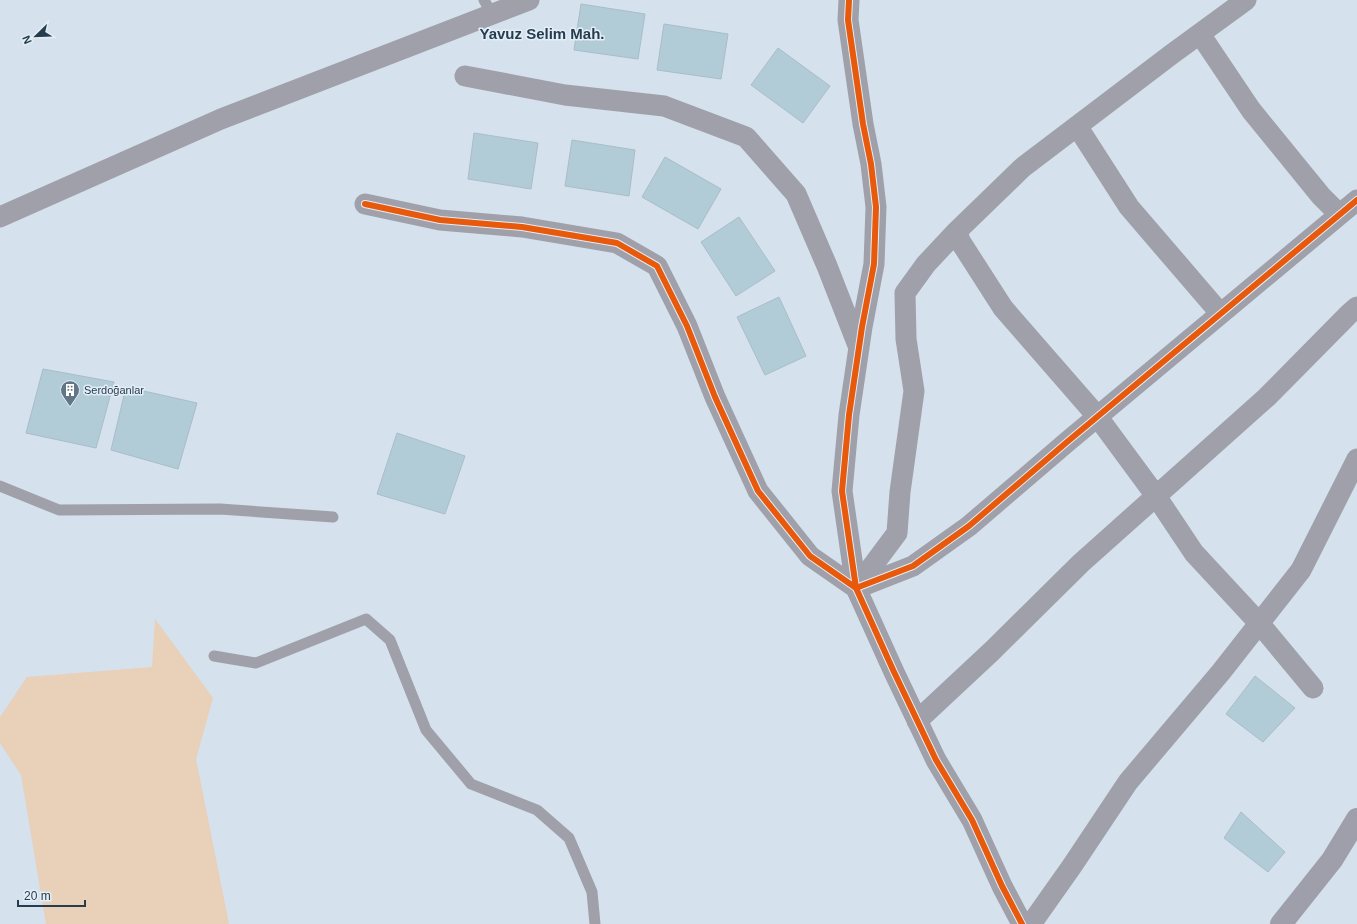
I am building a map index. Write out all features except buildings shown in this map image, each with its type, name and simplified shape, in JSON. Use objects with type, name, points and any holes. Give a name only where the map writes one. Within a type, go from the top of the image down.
[{"type":"street","points":[[0,217],[221,119],[488,7],[529,0]]},
{"type":"street","points":[[849,0],[848,20],[863,124],[871,164],[876,207],[874,264],[849,414],[842,491],[856,588],[936,760],[972,820],[1002,886],[1022,924]]},
{"type":"street","points":[[856,588],[897,533],[900,492],[914,391],[906,339],[905,293],[926,264],[957,231],[1022,168],[1246,0]]},
{"type":"street","points":[[1200,34],[1250,110],[1321,196],[1340,214]]},
{"type":"street","points":[[465,76],[565,95],[664,106],[746,137],[796,194],[827,266],[859,349]]},
{"type":"street","points":[[1077,126],[1130,207],[1220,313]]},
{"type":"street","points":[[856,588],[913,566],[969,526],[1097,416],[1357,200]]},
{"type":"street","points":[[365,204],[440,220],[522,227],[617,243],[657,266],[687,326],[715,398],[758,491],[810,556],[856,588]]},
{"type":"street","points":[[957,231],[960,241],[1003,308],[1097,416],[1156,496],[1194,553],[1259,623],[1313,688]]},
{"type":"street","points":[[917,721],[992,651],[1081,563],[1268,397],[1357,307]]},
{"type":"street","points":[[1031,924],[1128,782],[1221,672],[1301,570],[1357,458]]},
{"type":"street","points":[[1281,924],[1332,860],[1357,819]]},
{"type":"lane","points":[[0,486],[59,510],[220,509],[333,517]]},
{"type":"lane","points":[[214,656],[256,663],[366,619],[390,640],[426,730],[471,784],[537,810],[569,838],[592,892],[595,924]]},
{"type":"shaded area","points":[[155,619],[213,698],[196,759],[229,924],[46,924],[21,775],[0,743],[0,717],[27,677],[152,667]]},
{"type":"cycle path","points":[[849,0],[848,20],[863,124],[871,164],[876,207],[874,264],[862,327],[849,415],[842,491],[856,588],[936,760],[972,820],[1002,886],[1022,924]]},
{"type":"cycle path","points":[[365,204],[440,220],[522,227],[617,243],[657,266],[687,326],[715,397],[758,491],[810,556],[856,588],[913,566],[969,526],[1067,442],[1357,200]]},
{"type":"place","name":"Serdoğanlar","points":[[70,407]]},
{"type":"district","name":"Yavuz Selim Mah.","points":[[542,34]]}]
